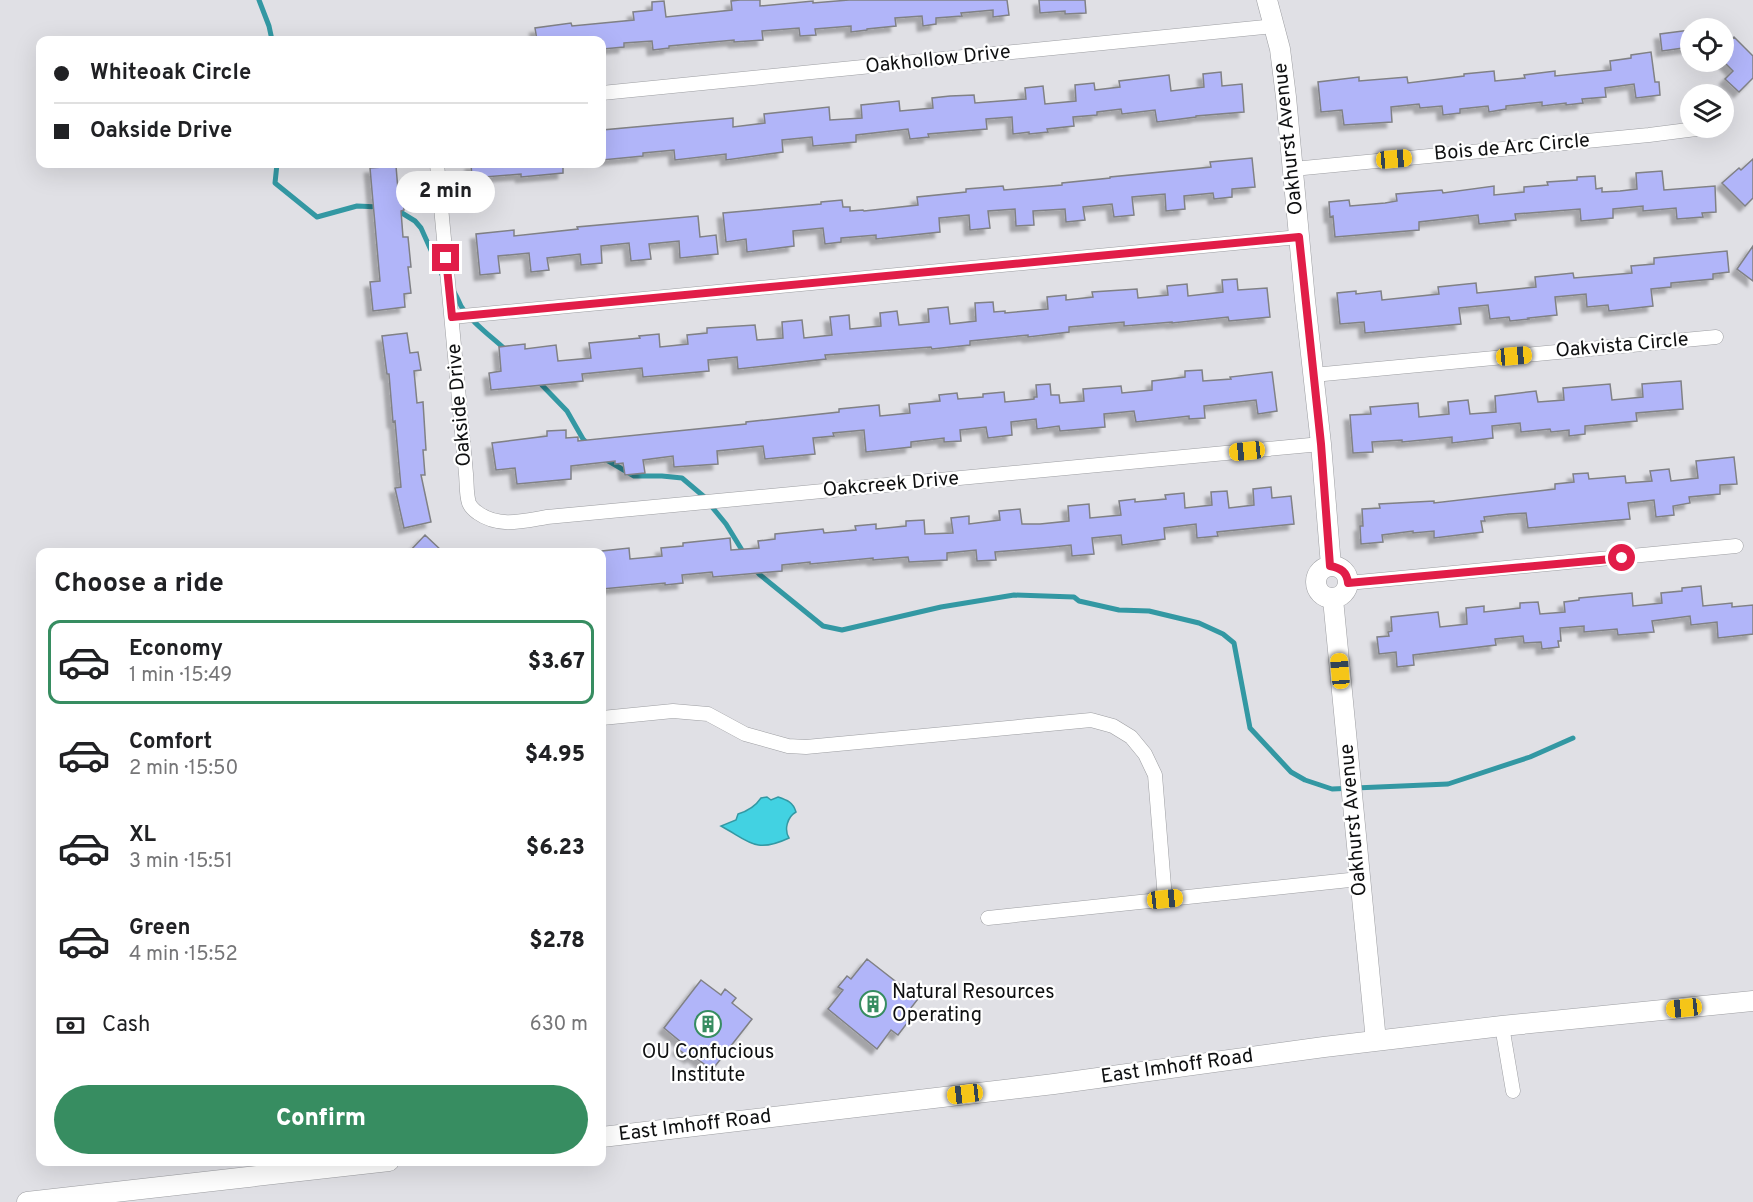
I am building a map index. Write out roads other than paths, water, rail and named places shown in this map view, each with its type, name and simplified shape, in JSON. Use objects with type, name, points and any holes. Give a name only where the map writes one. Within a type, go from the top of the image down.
[{"type":"main road","name":"Oakhurst Avenue","points":[[1267,0],[1280,49],[1286,97],[1321,444],[1330,566]]},
{"type":"main road","points":[[1330,566],[1343,570],[1348,583],[1344,593],[1333,598],[1326,598],[1321,594],[1316,583],[1320,572],[1330,566]]},
{"type":"main road","name":"Oakhurst Avenue","points":[[1333,598],[1376,1041]]},
{"type":"main road","name":"East Imhoff Road","points":[[606,1137],[1042,1085],[1502,1026],[1753,1001]]},
{"type":"main road","points":[[27,1202],[345,1166]]},
{"type":"street","name":"Oakhollow Drive","points":[[606,93],[1275,26]]},
{"type":"street","name":"Bois de Arc Circle","points":[[1293,169],[1680,131]]},
{"type":"street","name":"Oakside Drive","points":[[437,168],[454,315],[469,503]]},
{"type":"street","points":[[454,315],[1299,237]]},
{"type":"street","name":"Oakvista Circle","points":[[1313,375],[1716,337]]},
{"type":"street","name":"Oakcreek Drive","points":[[469,503],[483,517],[510,523],[717,501],[1321,444]]},
{"type":"street","points":[[1348,583],[1736,546]]},
{"type":"street","points":[[606,718],[673,711],[708,714],[745,734],[788,746],[806,747],[1091,720],[1113,726],[1131,737],[1145,754],[1155,775],[1165,899]]},
{"type":"street","points":[[988,918],[1359,879]]},
{"type":"street","points":[[1502,1026],[1513,1090]]},
{"type":"water","points":[[767,797],[771,800],[778,797],[784,799],[795,809],[796,812],[787,824],[789,838],[768,845],[753,844],[721,826],[736,820],[738,814],[751,808],[761,798]]},
{"type":"waterway","points":[[259,0],[271,36]]},
{"type":"waterway","points":[[277,168],[275,183],[317,217],[357,206],[379,207]]},
{"type":"waterway","points":[[397,210],[415,221],[421,228],[443,277]]},
{"type":"waterway","points":[[452,289],[471,318],[507,351]]},
{"type":"waterway","points":[[537,380],[567,411],[589,445]]},
{"type":"waterway","points":[[605,459],[634,476],[682,478],[708,500],[745,555]]},
{"type":"waterway","points":[[754,568],[823,626],[842,630],[941,607],[1014,595],[1074,597],[1079,601],[1119,610],[1149,611],[1199,623],[1223,634],[1234,643],[1250,728],[1291,772],[1305,780],[1332,789],[1448,784],[1530,757],[1573,738]]},
{"type":"place","name":"Natural Resources Operating","points":[[873,1004]]},
{"type":"place","name":"OU Confucious Institute","points":[[708,1024]]}]
